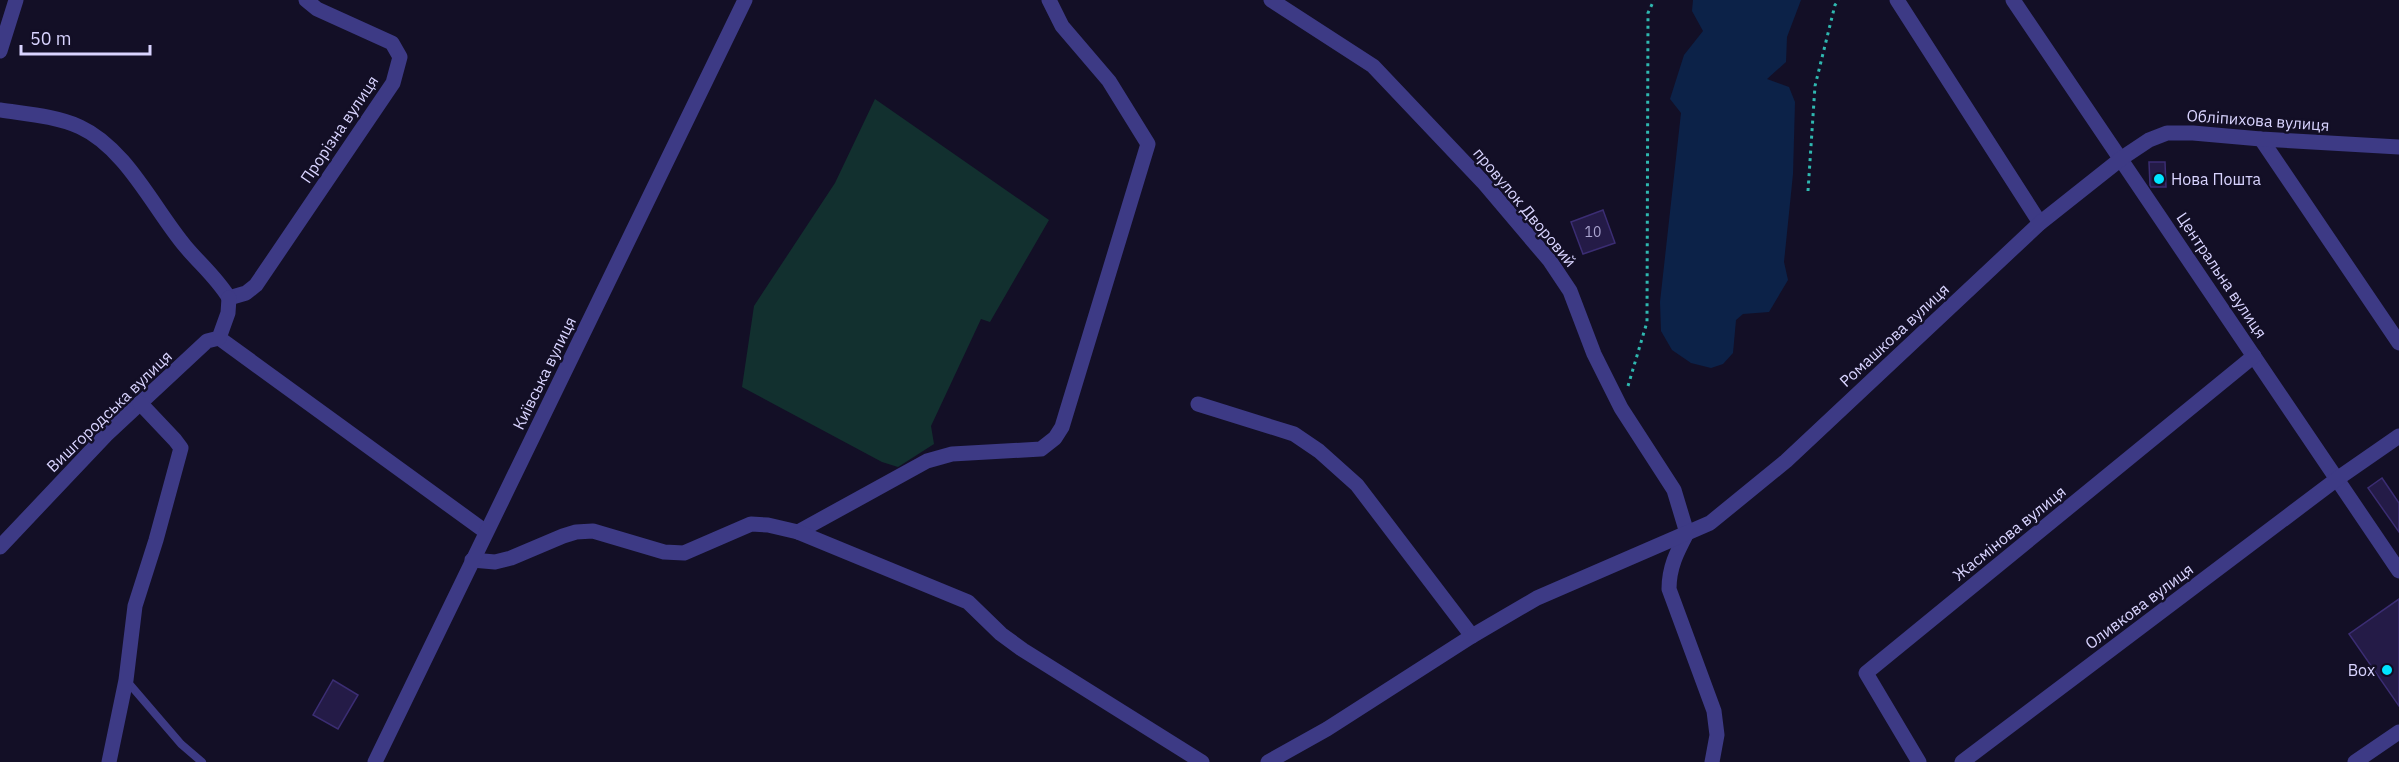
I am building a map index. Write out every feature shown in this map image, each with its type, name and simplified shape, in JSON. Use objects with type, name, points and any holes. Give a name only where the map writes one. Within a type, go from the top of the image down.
[{"type":"street","points":[[0,51],[16,0]]},
{"type":"street","name":"Прорізна вулиця","points":[[229,298],[246,293],[255,285],[393,83],[400,57],[392,43],[317,9],[306,0]]},
{"type":"street","name":"Київська вулиця","points":[[375,762],[745,0]]},
{"type":"street","points":[[798,532],[927,461],[952,454],[1041,449],[1055,438],[1062,427],[1148,144],[1109,81],[1062,26],[1048,0]]},
{"type":"street","name":"провулок Дворовий","points":[[1271,0],[1373,66],[1483,183],[1550,261],[1570,291],[1594,354],[1621,408],[1674,490],[1688,533]]},
{"type":"street","points":[[1897,0],[2040,223]]},
{"type":"street","name":"Центральна вулиця","points":[[2013,0],[2122,158],[2399,572]]},
{"type":"street","points":[[0,110],[55,119],[80,127],[102,141],[120,159],[184,246],[222,285],[229,298],[228,313],[219,338],[486,532]]},
{"type":"street","name":"Обліпихова вулиця","points":[[2122,158],[2149,140],[2167,133],[2399,147]]},
{"type":"street","points":[[2261,139],[2399,343]]},
{"type":"street","name":"Ромашкова вулиця","points":[[1269,762],[1327,729],[1472,636],[1537,598],[1710,524],[1786,461],[2040,223],[2122,158]]},
{"type":"street","name":"Вишгородська вулиця","points":[[0,547],[106,435],[207,342],[219,338]]},
{"type":"street","name":"Жасмінова вулиця","points":[[1919,762],[1866,673],[2254,356]]},
{"type":"street","points":[[109,762],[126,680],[135,606],[181,448],[140,403]]},
{"type":"street","points":[[1198,404],[1294,434],[1319,451],[1357,486],[1472,636]]},
{"type":"street","name":"Оливкова вулиця","points":[[1962,762],[2337,479],[2399,436]]},
{"type":"street","points":[[472,560],[495,562],[511,558],[576,532],[593,531],[664,552],[684,553],[751,524],[768,525],[798,532],[968,602],[1001,634],[1023,650],[1202,762]]},
{"type":"street","points":[[1688,533],[1676,553],[1669,574],[1669,589],[1714,711],[1717,735],[1712,762]]},
{"type":"street","points":[[2355,762],[2399,732]]},
{"type":"lane","points":[[126,680],[181,744],[202,762]]},
{"type":"path","points":[[1621,408],[1647,322],[1648,13],[1654,0]]},
{"type":"path","points":[[1808,191],[1815,86],[1835,5],[1839,0]]},
{"type":"green space","points":[[875,99],[1049,220],[990,322],[981,319],[931,426],[934,444],[898,467],[882,462],[742,387],[754,306],[835,183]]},
{"type":"water","points":[[1693,0],[1801,0],[1787,37],[1786,62],[1767,79],[1789,87],[1795,102],[1793,174],[1784,262],[1788,280],[1769,312],[1743,314],[1736,320],[1733,353],[1723,364],[1711,368],[1691,363],[1672,350],[1661,331],[1660,302],[1681,113],[1670,99],[1684,55],[1703,31],[1692,11]]},
{"type":"building","points":[[2149,162],[2165,162],[2166,187],[2151,187]]},
{"type":"building","points":[[1603,210],[1615,243],[1583,254],[1571,222]]},
{"type":"building","points":[[2382,478],[2399,503],[2399,532],[2368,488]]},
{"type":"building","name":"Box","points":[[2399,599],[2399,706],[2349,634]]},
{"type":"building","points":[[333,680],[358,695],[338,729],[313,715]]},
{"type":"place","name":"Нова Пошта","points":[[2159,179]]},
{"type":"place","name":"Box","points":[[2387,670]]}]
